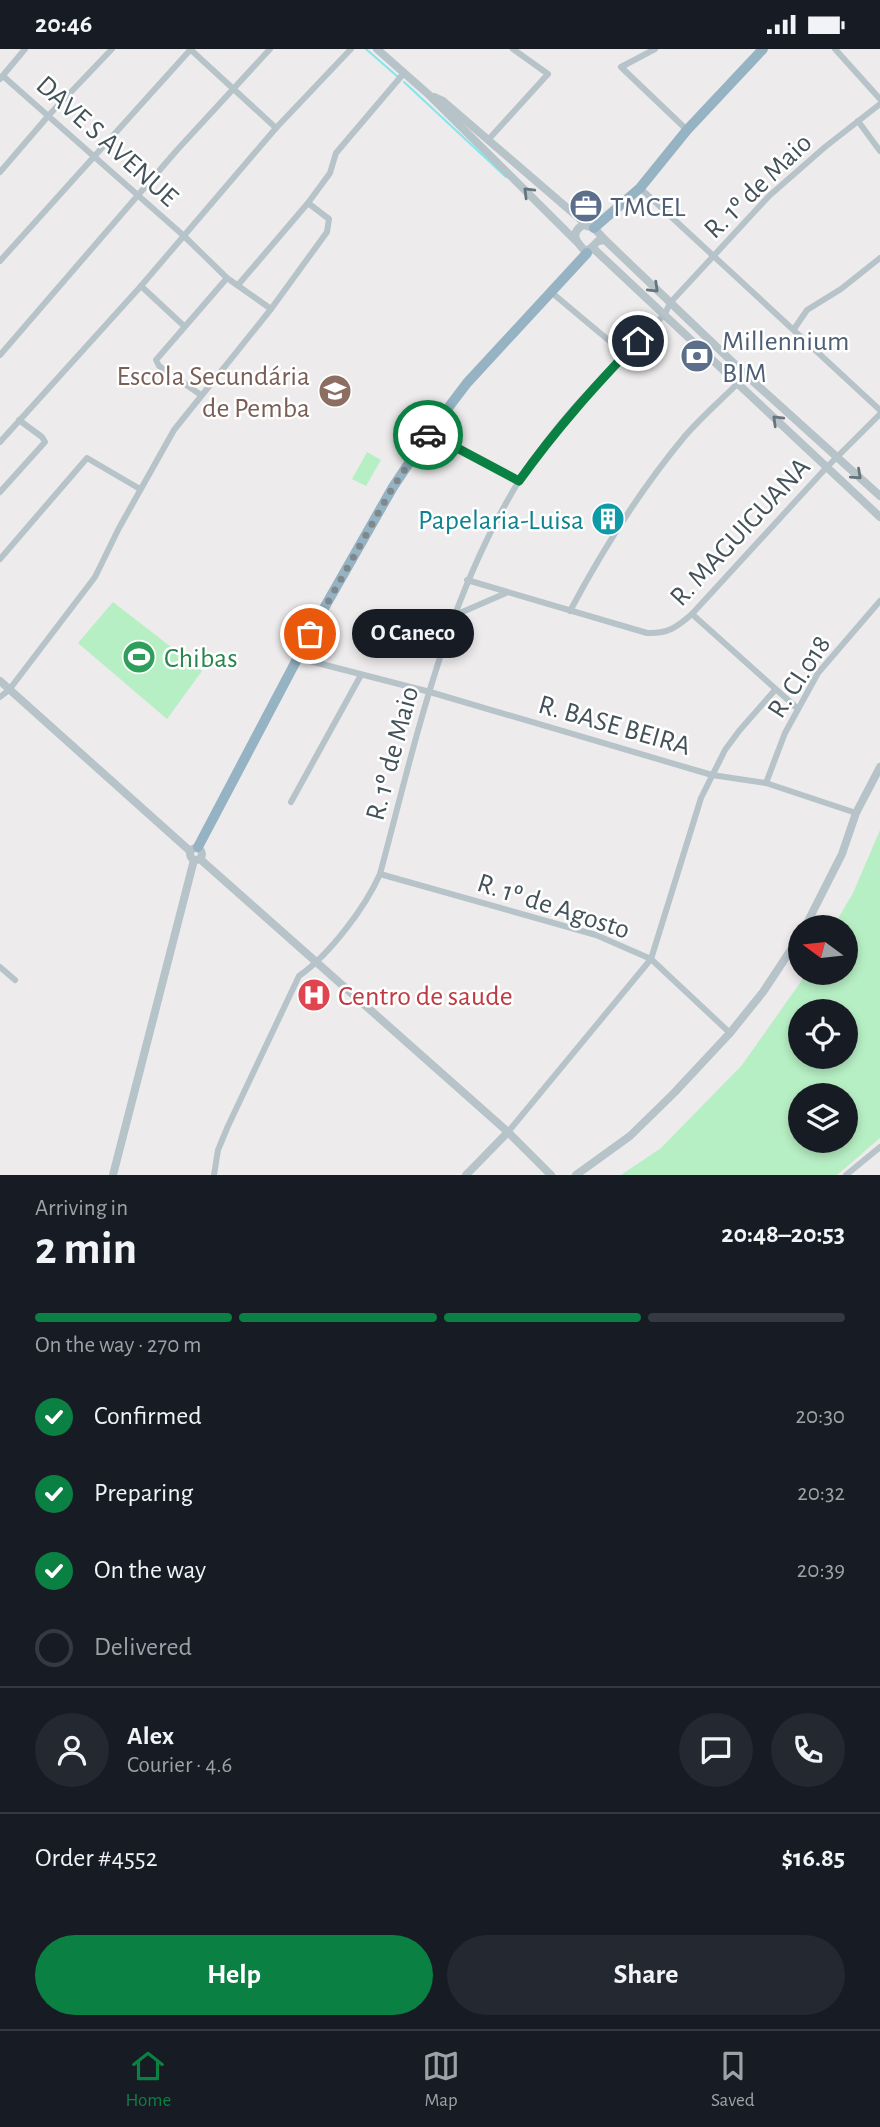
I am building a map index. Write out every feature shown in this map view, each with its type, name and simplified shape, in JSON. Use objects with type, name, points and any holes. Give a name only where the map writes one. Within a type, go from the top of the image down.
[{"type":"highway","points":[[590,226],[640,188],[687,130],[763,49]]},
{"type":"highway","points":[[194,849],[393,487],[467,383],[591,251]]},
{"type":"street","points":[[0,172],[49,115],[113,49]]},
{"type":"street","points":[[0,261],[191,49],[276,128]]},
{"type":"street","points":[[1,351],[137,195],[270,49]]},
{"type":"street","points":[[0,442],[141,286],[276,128],[351,49]]},
{"type":"street","points":[[377,49],[428,94],[576,241],[665,314],[880,517]]},
{"type":"street","points":[[488,140],[548,74],[513,49]]},
{"type":"street","points":[[654,49],[621,67],[687,130]]},
{"type":"street","points":[[835,49],[880,101]]},
{"type":"street","points":[[1,77],[22,50]]},
{"type":"street","points":[[237,285],[308,203],[330,173],[336,153],[404,73]]},
{"type":"street","name":"DAVE S AVENUE","points":[[1,77],[49,115],[228,278],[271,309]]},
{"type":"street","points":[[428,94],[443,101],[590,226],[746,375],[880,496]]},
{"type":"street","name":"R. 1º de Maio","points":[[214,1175],[218,1150],[228,1126],[299,977],[319,962],[372,892],[380,874],[453,616],[467,580],[519,481],[544,445],[582,399],[665,314],[670,303],[769,196],[880,101]]},
{"type":"street","points":[[858,121],[880,151]]},
{"type":"street","points":[[503,168],[511,161]]},
{"type":"street","points":[[640,188],[880,412]]},
{"type":"street","points":[[0,697],[9,690],[95,577],[174,430],[271,309],[327,232],[329,219],[308,203]]},
{"type":"street","points":[[576,241],[577,230],[590,226]]},
{"type":"street","points":[[591,251],[594,244],[605,240]]},
{"type":"street","points":[[794,329],[807,310],[841,289],[880,258]]},
{"type":"street","points":[[201,395],[156,363],[165,348],[228,278]]},
{"type":"street","points":[[141,286],[184,326]]},
{"type":"street","points":[[551,292],[625,355]]},
{"type":"street","points":[[569,611],[604,548],[643,489],[687,434],[746,375]]},
{"type":"street","name":"R. MAGUIGUANA","points":[[467,580],[647,633],[664,634],[677,628],[692,614],[880,412]]},
{"type":"street","points":[[0,492],[45,442],[19,420]]},
{"type":"street","points":[[429,433],[519,481]]},
{"type":"street","points":[[0,559],[87,458],[140,489]]},
{"type":"street","points":[[453,616],[507,593]]},
{"type":"street","name":"R. CI.018","points":[[766,783],[785,733],[818,673],[880,601]]},
{"type":"street","points":[[692,614],[797,708]]},
{"type":"street","name":"R. BASE BEIRA","points":[[298,658],[430,692],[712,775],[766,783],[856,813]]},
{"type":"street","points":[[291,802],[361,675]]},
{"type":"street","points":[[0,681],[194,849],[202,853],[197,860],[113,1175]]},
{"type":"street","points":[[466,1175],[508,1132],[651,960],[701,798],[739,731],[775,690]]},
{"type":"street","points":[[811,915],[842,854],[856,813],[880,767]]},
{"type":"street","points":[[197,860],[319,962],[508,1132],[551,1175]]},
{"type":"street","name":"R. 1º de Agosto","points":[[380,874],[596,935],[651,960],[730,1033]]},
{"type":"street","points":[[576,1175],[630,1136],[730,1033],[763,992],[788,954]]},
{"type":"street","points":[[0,967],[15,980]]},
{"type":"street","points":[[846,1175],[880,1147]]},
{"type":"green space","points":[[367,452],[381,460],[366,486],[352,479]]},
{"type":"green space","name":"Chibas","points":[[113,602],[202,671],[167,719],[78,643]]},
{"type":"green space","points":[[880,830],[880,1138],[837,1175],[621,1175],[661,1148],[742,1065],[788,1000],[788,1069],[858,1069],[858,999],[789,999],[799,985],[858,985],[858,915],[840,915],[853,893]]},
{"type":"waterway","points":[[366,49],[398,77]]},
{"type":"waterway","points":[[404,82],[506,177]]},
{"type":"way so far","points":[[310,634],[393,487],[428,435]]},
{"type":"place","name":"TMCEL","points":[[586,206]]},
{"type":"place","name":"Millennium BIM","points":[[697,356]]},
{"type":"place","name":"Escola Secundária de Pemba","points":[[335,391]]},
{"type":"place","name":"Papelaria-Luisa","points":[[608,519]]},
{"type":"place","name":"O Caneco","points":[[310,634]]},
{"type":"place","name":"Chibas","points":[[139,657]]},
{"type":"place","name":"Centro de saude","points":[[314,995]]},
{"type":"route","points":[[428,435],[429,433],[519,481],[544,445],[582,399],[638,341]]}]
